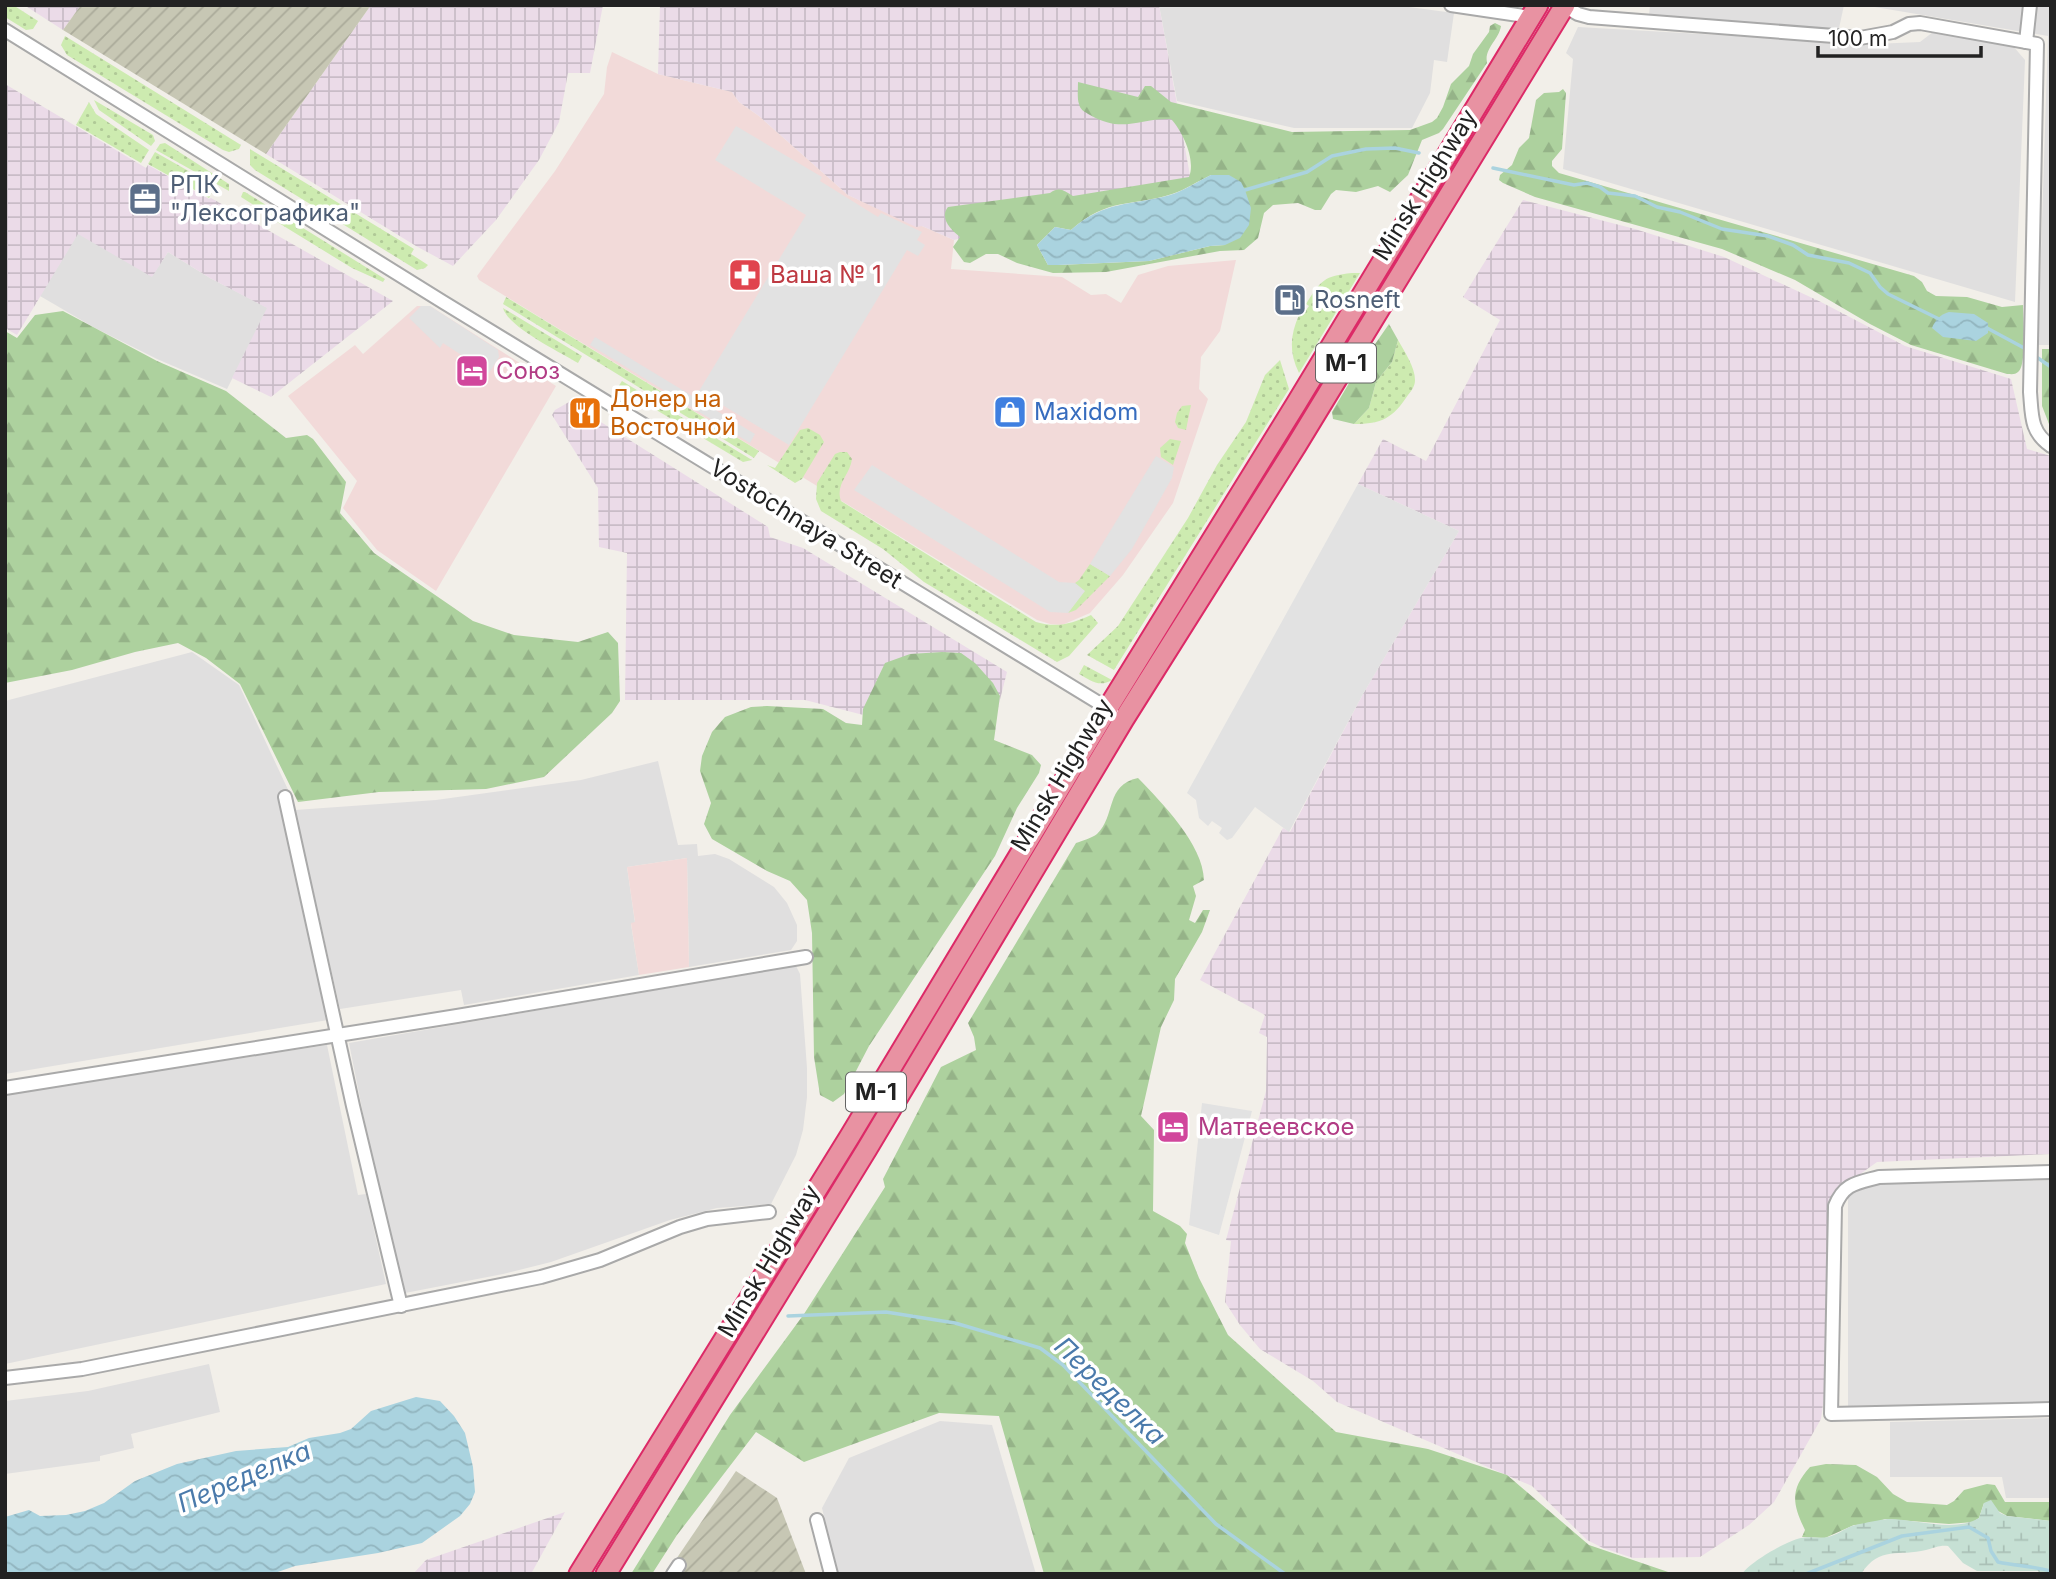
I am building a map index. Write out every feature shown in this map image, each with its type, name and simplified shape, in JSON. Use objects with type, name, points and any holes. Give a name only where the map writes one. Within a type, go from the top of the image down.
[{"type":"highway","name":"Minsk Highway","points":[[579,1574],[1116,713],[1296,446],[1564,5]]},
{"type":"highway","name":"Minsk Highway","points":[[606,1574],[874,1137],[1116,713],[1303,393],[1534,11]]},
{"type":"street","points":[[1451,5],[1534,11]]},
{"type":"street","points":[[1564,5],[1590,17],[1765,33],[1860,38],[1893,33],[1909,24],[1920,23],[2032,43]]},
{"type":"street","points":[[2030,5],[2030,392],[2032,421],[2039,439],[2051,446]]},
{"type":"street","name":"Vostochnaya Street","points":[[5,30],[443,302],[1116,713]]},
{"type":"street","points":[[285,797],[353,1106],[401,1306]]},
{"type":"street","points":[[5,1088],[338,1036],[806,957]]},
{"type":"street","points":[[2051,1171],[1879,1177],[1852,1184],[1840,1192],[1835,1206],[1831,1414],[2051,1409]]},
{"type":"street","points":[[5,1378],[82,1369],[401,1306],[569,1269],[707,1219],[769,1212]]},
{"type":"street","points":[[817,1520],[831,1574]]},
{"type":"shaded area","points":[[24,5],[81,5],[63,30]]},
{"type":"shaded area","points":[[81,5],[371,5],[266,154],[63,30]]},
{"type":"shaded area","points":[[371,5],[603,5],[590,73],[568,73],[559,122],[539,160],[496,220],[453,266],[266,154]]},
{"type":"shaded area","points":[[660,5],[1159,5],[1191,181],[954,240],[922,226],[916,227],[848,195],[759,116],[739,102],[732,92],[658,74]]},
{"type":"shaded area","points":[[1159,5],[1394,5],[1454,13],[1447,62],[1434,60],[1430,93],[1412,128],[1294,128],[1177,101]]},
{"type":"shaded area","points":[[1650,5],[1844,5],[1838,33],[1649,16]]},
{"type":"shaded area","points":[[1863,5],[2051,5],[2051,345],[2038,345],[2048,36]]},
{"type":"shaded area","points":[[1578,27],[1874,44],[1920,42],[1933,32],[2013,46],[2025,60],[2015,302],[1563,169],[1573,59],[1566,53]]},
{"type":"shaded area","points":[[612,52],[658,74],[732,92],[739,102],[759,116],[848,195],[954,240],[951,269],[1062,277],[1091,295],[1106,294],[1121,303],[1138,275],[1168,266],[1236,260],[1220,331],[1201,357],[1199,389],[1208,399],[1173,503],[1123,575],[1090,613],[1062,625],[1037,620],[479,280],[477,276],[555,171],[604,94],[607,67]]},
{"type":"shaded area","points":[[5,84],[146,168],[148,165],[211,198],[393,301],[271,397],[232,378],[267,308],[168,252],[152,277],[78,234],[17,335],[5,328]]},
{"type":"shaded area","points":[[736,126],[822,177],[820,181],[878,217],[881,213],[922,232],[917,240],[925,245],[918,256],[907,250],[789,445],[699,391],[806,215],[715,160]]},
{"type":"shaded area","name":"Матвеевское","points":[[1523,200],[1635,229],[1724,257],[1821,302],[1905,346],[2011,379],[2027,449],[2051,456],[2051,1154],[1877,1162],[1837,1189],[1833,1200],[1826,1382],[1821,1419],[1774,1502],[1749,1525],[1700,1557],[1633,1558],[1587,1540],[1532,1486],[1337,1402],[1313,1381],[1260,1349],[1225,1302],[1231,1241],[1226,1240],[1266,1091],[1267,1037],[1259,1033],[1265,1015],[1200,980],[1283,828],[1290,832],[1363,694],[1459,531],[1358,484],[1383,439],[1426,461],[1500,320],[1463,297]]},
{"type":"shaded area","points":[[78,233],[152,276],[168,252],[210,278],[268,308],[227,389],[157,359],[40,296]]},
{"type":"shaded area","points":[[417,306],[430,306],[556,386],[436,591],[377,550],[343,508],[357,481],[288,396],[355,345],[363,354]]},
{"type":"shaded area","points":[[421,306],[430,306],[498,350],[499,357],[489,373],[443,343],[440,348],[409,318]]},
{"type":"shaded area","points":[[595,337],[755,434],[750,443],[590,345]]},
{"type":"shaded area","points":[[569,402],[768,527],[770,537],[803,548],[1007,672],[988,747],[805,700],[625,700],[627,553],[599,547],[598,488],[552,415],[555,410]]},
{"type":"shaded area","points":[[1156,456],[1174,467],[1172,478],[1132,549],[1110,576],[1090,564]]},
{"type":"shaded area","points":[[872,465],[1059,582],[1075,583],[1085,591],[1068,613],[1050,612],[854,490]]},
{"type":"shaded area","points":[[1358,484],[1459,531],[1363,694],[1289,832],[1255,807],[1232,838],[1227,840],[1219,833],[1222,828],[1212,821],[1208,826],[1199,818],[1196,800],[1187,793]]},
{"type":"shaded area","points":[[192,652],[239,685],[291,796],[278,800],[290,843],[328,1020],[5,1074],[5,701]]},
{"type":"shaded area","points":[[658,761],[678,845],[697,844],[698,856],[715,854],[729,859],[774,887],[787,903],[797,925],[797,941],[791,950],[689,967],[687,858],[627,867],[635,923],[631,924],[639,975],[464,1005],[461,990],[340,1009],[295,810],[436,800],[581,780]]},
{"type":"shaded area","points":[[687,858],[689,967],[639,975],[631,923],[635,922],[627,867]]},
{"type":"shaded area","points":[[796,966],[800,974],[807,1097],[803,1130],[796,1155],[771,1204],[717,1208],[670,1220],[551,1262],[405,1293],[377,1184],[349,1043]]},
{"type":"shaded area","points":[[327,1045],[358,1195],[366,1194],[386,1284],[5,1364],[5,1094]]},
{"type":"shaded area","points":[[1202,1103],[1252,1111],[1219,1235],[1189,1225]]},
{"type":"shaded area","points":[[2051,1180],[2051,1402],[1848,1406],[1848,1196],[1854,1189],[1878,1184]]},
{"type":"shaded area","points":[[209,1364],[220,1412],[131,1434],[134,1448],[100,1456],[100,1461],[5,1474],[5,1401],[88,1391]]},
{"type":"shaded area","points":[[2051,1418],[2051,1498],[2006,1498],[2002,1477],[1890,1477],[1890,1422]]},
{"type":"shaded area","points":[[940,1421],[992,1425],[1036,1574],[838,1574],[822,1508],[849,1458]]},
{"type":"shaded area","points":[[736,1471],[777,1498],[806,1574],[666,1574]]},
{"type":"shaded area","points":[[565,1512],[531,1574],[413,1574],[426,1560]]},
{"type":"green space","points":[[5,5],[13,5],[38,21],[33,29],[26,30],[5,17]]},
{"type":"green space","points":[[1495,23],[1501,26],[1488,53],[1487,63],[1443,129],[1422,140],[1408,175],[1390,192],[1378,186],[1356,192],[1336,190],[1321,210],[1298,203],[1273,205],[1264,213],[1258,238],[1244,250],[1220,251],[1106,272],[1053,273],[1017,263],[998,254],[986,254],[970,263],[964,262],[953,247],[960,237],[945,219],[948,207],[1059,190],[1073,196],[1189,177],[1190,155],[1180,131],[1171,119],[1130,124],[1102,121],[1080,108],[1078,82],[1138,97],[1145,86],[1151,86],[1171,102],[1292,132],[1410,130],[1437,118],[1451,84],[1469,66],[1490,26]],"holes":[[[1211,175],[1225,245],[1210,246],[1149,261],[1058,265],[1048,265],[1037,245],[1055,227],[1071,230],[1097,212],[1120,204],[1172,194]]]},
{"type":"green space","points":[[65,36],[241,145],[239,149],[229,152],[223,150],[67,55],[61,45]]},
{"type":"green space","points":[[1563,89],[1566,93],[1562,149],[1552,161],[1552,166],[1559,173],[1914,276],[1922,282],[1927,291],[1936,296],[1967,297],[2002,307],[2023,305],[2024,351],[2021,368],[2016,374],[2007,374],[1911,345],[1795,280],[1722,249],[1535,197],[1503,183],[1499,180],[1500,175],[1512,165],[1519,148],[1529,138],[1536,100],[1544,93],[1559,92]]},
{"type":"green space","points":[[94,100],[153,135],[155,141],[151,146],[99,110]]},
{"type":"green space","points":[[89,102],[96,114],[149,150],[141,163],[76,125]]},
{"type":"green space","points":[[165,143],[229,184],[229,191],[156,150],[160,144]]},
{"type":"green space","points":[[250,149],[414,249],[411,254],[428,265],[417,270],[255,170],[250,165]]},
{"type":"green space","points":[[155,152],[215,186],[209,198],[148,164]]},
{"type":"green space","points":[[243,192],[385,279],[383,282],[352,268],[256,209],[257,207],[241,197]]},
{"type":"green space","points":[[1360,273],[1299,373],[1292,344],[1299,315],[1302,316],[1309,306],[1306,304],[1324,281]]},
{"type":"green space","points":[[506,297],[759,451],[754,458],[503,304]]},
{"type":"green space","points":[[503,308],[582,356],[578,363],[524,331]]},
{"type":"green space","points":[[63,311],[157,361],[226,391],[286,438],[307,435],[313,439],[346,482],[340,513],[374,553],[473,621],[514,635],[578,642],[608,632],[618,643],[620,701],[612,713],[544,777],[486,789],[379,792],[298,802],[240,684],[206,658],[178,643],[72,670],[5,683],[5,331],[17,338],[35,315]]},
{"type":"green space","points":[[1389,324],[1398,340],[1392,362],[1376,382],[1369,408],[1354,424],[1333,419],[1332,412]]},
{"type":"green space","points":[[1398,340],[1413,370],[1413,388],[1397,409],[1386,418],[1372,423],[1354,424],[1369,408],[1376,382],[1392,362]]},
{"type":"green space","points":[[2042,349],[2051,349],[2051,429],[2042,406]]},
{"type":"green space","points":[[1280,360],[1289,389],[1114,670],[1087,655],[1118,626],[1246,422],[1265,375]]},
{"type":"green space","points":[[622,381],[752,460],[743,462],[618,387]]},
{"type":"green space","points":[[1191,405],[1186,430],[1178,428],[1175,422],[1177,413],[1182,406]]},
{"type":"green space","points":[[808,428],[820,435],[824,442],[802,479],[795,483],[767,465],[775,468],[800,430]]},
{"type":"green space","points":[[1170,439],[1181,441],[1173,465],[1161,457],[1160,448]]},
{"type":"green space","points":[[847,452],[852,459],[841,484],[841,501],[1036,622],[1064,624],[1091,615],[1098,623],[1069,656],[1057,662],[924,582],[883,549],[821,511],[816,499],[817,483],[835,454]]},
{"type":"green space","points":[[1090,564],[1110,576],[1076,610],[1068,613],[1084,591],[1075,583]]},
{"type":"green space","points":[[961,653],[975,663],[993,683],[1000,696],[994,740],[1032,755],[1041,765],[995,856],[869,1046],[844,1094],[833,1102],[820,1095],[814,1057],[812,933],[807,900],[790,881],[712,839],[704,824],[711,803],[700,771],[702,756],[712,732],[725,717],[751,707],[823,709],[846,723],[862,725],[863,709],[885,663],[910,654]]},
{"type":"green space","points":[[1084,665],[1112,680],[1099,683],[1087,679],[1079,674]]},
{"type":"green space","points":[[1138,778],[1180,825],[1197,852],[1204,880],[1193,886],[1196,896],[1189,920],[1195,923],[1203,910],[1210,910],[1202,932],[1175,979],[1174,1000],[1161,1027],[1141,1116],[1154,1130],[1153,1211],[1180,1226],[1187,1234],[1185,1243],[1199,1278],[1228,1335],[1336,1432],[1428,1449],[1507,1475],[1589,1545],[1674,1574],[1044,1574],[999,1416],[939,1413],[804,1462],[756,1432],[677,1535],[652,1574],[631,1574],[730,1415],[804,1314],[885,1187],[883,1179],[941,1067],[976,1050],[968,1023],[1076,843],[1097,834],[1107,819],[1120,787]]},
{"type":"green space","points":[[1826,1464],[1856,1465],[1877,1477],[1893,1494],[1907,1502],[1947,1505],[1964,1490],[1987,1484],[1995,1485],[2005,1502],[2051,1502],[2051,1521],[2007,1516],[1984,1503],[1979,1518],[1973,1522],[1949,1524],[1885,1519],[1871,1524],[1854,1525],[1825,1538],[1802,1537],[1805,1530],[1796,1505],[1796,1490],[1810,1467]]},
{"type":"green space","points":[[1991,1500],[2000,1513],[2007,1516],[2051,1521],[2051,1574],[2041,1574],[2038,1571],[1977,1571],[1963,1563],[1948,1546],[1939,1546],[1883,1556],[1875,1559],[1861,1574],[1742,1574],[1760,1558],[1804,1537],[1828,1537],[1852,1526],[1886,1519],[1947,1525],[1969,1522],[1979,1518],[1984,1503]]},
{"type":"water","points":[[1211,175],[1229,175],[1241,182],[1251,208],[1249,225],[1240,238],[1225,245],[1210,246],[1149,261],[1048,265],[1037,245],[1055,227],[1071,230],[1095,213],[1118,205],[1170,195]]},
{"type":"water","points":[[1943,314],[1974,314],[1988,323],[1988,333],[1976,341],[1943,337],[1932,328]]},
{"type":"water","points":[[416,1397],[440,1401],[465,1433],[473,1467],[475,1492],[470,1504],[460,1516],[422,1543],[295,1566],[272,1574],[5,1574],[5,1517],[29,1510],[40,1516],[85,1511],[104,1503],[135,1481],[177,1464],[236,1451],[288,1447],[309,1438],[340,1433],[351,1429],[371,1411]]},
{"type":"waterway","points":[[1245,190],[1307,172],[1332,156],[1366,149],[1395,148],[1419,153]]},
{"type":"waterway","points":[[1493,168],[1574,185],[1587,183],[1608,193],[1635,196],[1657,207],[1680,212],[1722,229],[1768,236],[1793,245],[1808,255],[1849,263],[1870,273],[1888,294],[1941,320]]},
{"type":"waterway","points":[[1987,328],[2026,349]]},
{"type":"waterway","points":[[2035,356],[2051,367]]},
{"type":"waterway","name":"Переделка","points":[[788,1316],[886,1312],[955,1323],[1040,1348],[1063,1365],[1216,1524],[1285,1574]]},
{"type":"waterway","name":"Переделка","points":[[1806,1574],[1902,1536],[1969,1527],[1988,1538],[1991,1551],[1998,1562],[2051,1571]]},
{"type":"place","name":"РПК \"Лексографика\"","points":[[145,199]]},
{"type":"place","name":"Ваша № 1","points":[[745,275]]},
{"type":"place","name":"Rosneft","points":[[1290,300]]},
{"type":"place","name":"Союз","points":[[472,371]]},
{"type":"place","name":"Maxidom","points":[[1010,412]]},
{"type":"place","name":"Донер на Восточной","points":[[585,413]]},
{"type":"place","name":"Матвеевское","points":[[1173,1127]]}]
